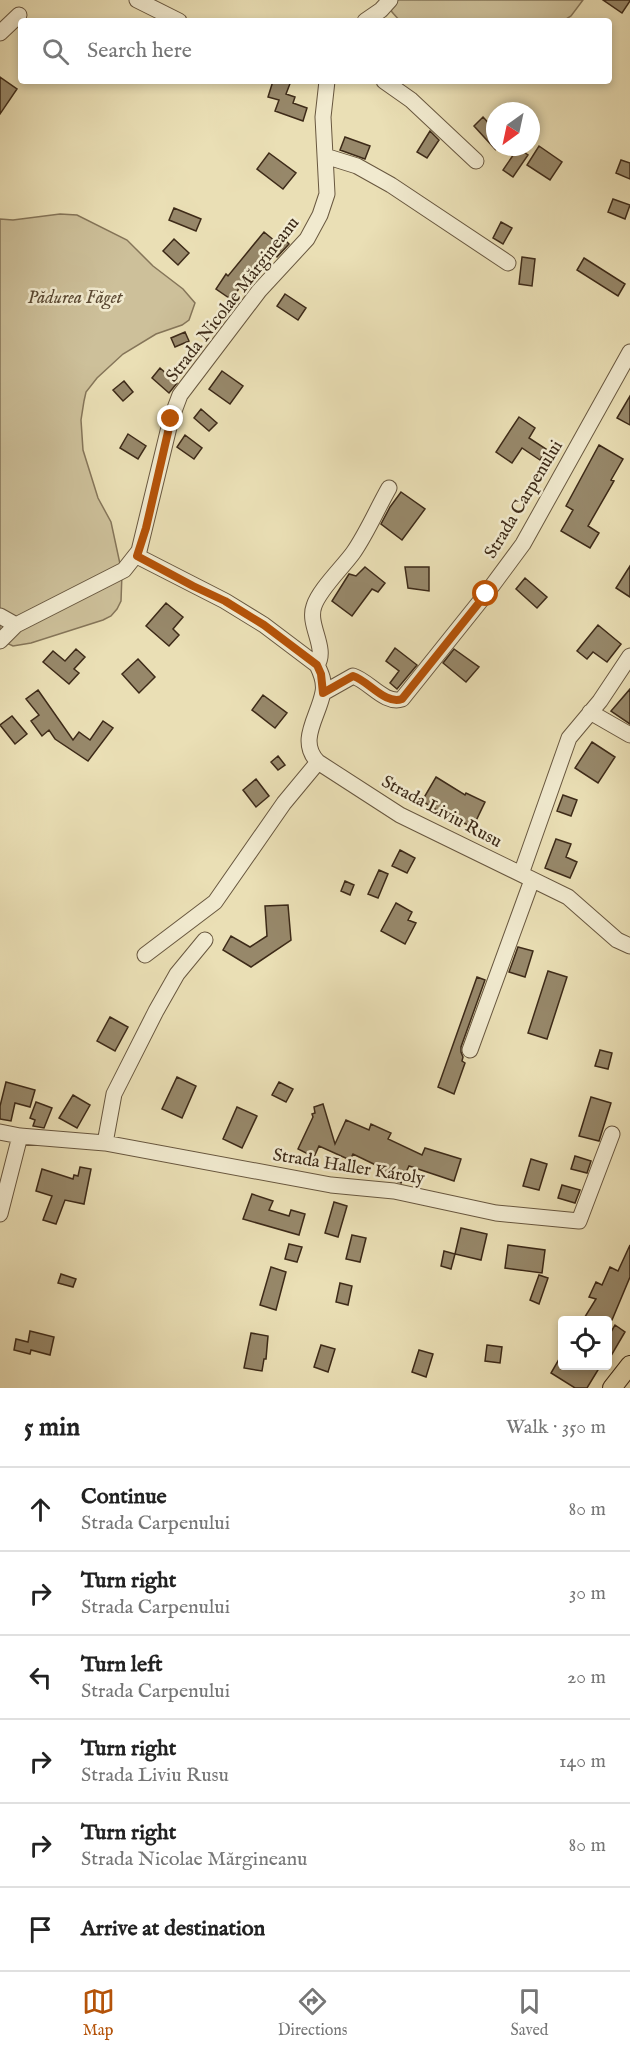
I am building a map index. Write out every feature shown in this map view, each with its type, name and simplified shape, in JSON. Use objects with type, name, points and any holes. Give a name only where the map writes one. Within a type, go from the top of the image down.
[{"type":"main road","points":[[612,1388],[630,1365]]},
{"type":"street","points":[[137,0],[173,18]]},
{"type":"street","points":[[369,18],[390,0]]},
{"type":"street","points":[[0,33],[19,15]]},
{"type":"street","name":"Strada Nicolae Mărgineanu","points":[[137,556],[146,528],[171,419],[180,395],[259,291],[307,239],[320,215],[327,194],[323,117],[325,84]]},
{"type":"street","points":[[388,84],[411,100],[476,161]]},
{"type":"street","points":[[325,156],[357,166],[391,185],[508,263]]},
{"type":"street","name":"Strada Carpenului","points":[[323,693],[353,676],[360,678],[390,700],[402,699],[523,544],[630,352]]},
{"type":"street","points":[[317,665],[320,653],[314,628],[313,607],[354,552],[389,488]]},
{"type":"street","points":[[0,641],[15,625],[124,570],[137,556],[225,601],[264,625],[317,665],[321,674],[323,693],[308,741],[311,755],[318,762],[285,803],[215,902],[145,955]]},
{"type":"street","points":[[0,616],[15,625]]},
{"type":"street","points":[[470,1050],[569,738],[630,656]]},
{"type":"street","points":[[590,712],[630,735]]},
{"type":"street","name":"Strada Liviu Rusu","points":[[318,762],[400,815],[568,897],[617,940],[630,946]]},
{"type":"street","points":[[105,1143],[114,1094],[177,974],[205,940]]},
{"type":"street","points":[[0,1132],[20,1136],[0,1214]]},
{"type":"street","name":"Strada Haller Károly","points":[[20,1136],[105,1143],[331,1185],[394,1191],[496,1213],[579,1221],[612,1134]]},
{"type":"green space","points":[[387,0],[583,0],[568,18],[397,18]]},
{"type":"green space","name":"Pădurea Făget","points":[[60,214],[77,215],[127,240],[153,266],[183,289],[195,303],[189,320],[182,325],[156,334],[123,354],[97,378],[86,392],[81,420],[83,450],[98,498],[111,522],[122,573],[121,601],[117,609],[103,620],[31,643],[13,646],[0,640],[0,219],[13,220]]},
{"type":"building","points":[[603,0],[630,0],[630,1],[622,13]]},
{"type":"building","points":[[0,77],[17,89],[0,114]]},
{"type":"building","points":[[272,84],[290,84],[286,94],[295,97],[293,103],[307,108],[303,121],[275,111],[279,100],[268,97]]},
{"type":"building","points":[[483,117],[486,120],[486,139],[474,126]]},
{"type":"building","points":[[430,131],[439,140],[427,158],[417,152]]},
{"type":"building","points":[[345,137],[370,146],[365,159],[340,150]]},
{"type":"building","points":[[540,147],[562,162],[550,180],[527,165],[533,156],[540,156]]},
{"type":"building","points":[[269,153],[296,173],[283,189],[257,169]]},
{"type":"building","points":[[513,156],[527,156],[513,177],[503,170]]},
{"type":"building","points":[[621,160],[630,163],[630,179],[616,173]]},
{"type":"building","points":[[613,199],[630,205],[625,219],[608,212]]},
{"type":"building","points":[[174,208],[201,219],[196,231],[169,220]]},
{"type":"building","points":[[501,222],[512,228],[503,244],[493,238]]},
{"type":"building","points":[[264,232],[281,246],[286,241],[289,244],[277,257],[272,252],[251,278],[247,275],[232,300],[216,289],[226,274],[228,276]]},
{"type":"building","points":[[174,239],[189,253],[178,265],[163,251]]},
{"type":"building","points":[[522,257],[535,259],[532,286],[519,284]]},
{"type":"building","points":[[584,258],[625,284],[618,296],[577,270]]},
{"type":"building","points":[[285,294],[306,308],[298,320],[277,306]]},
{"type":"building","points":[[185,332],[189,341],[175,347],[171,338]]},
{"type":"building","points":[[160,368],[177,383],[169,393],[152,378]]},
{"type":"building","points":[[222,371],[243,386],[230,404],[209,389]]},
{"type":"building","points":[[124,381],[133,392],[123,401],[113,390]]},
{"type":"building","points":[[630,396],[630,425],[617,418]]},
{"type":"building","points":[[201,409],[217,423],[209,431],[194,418]]},
{"type":"building","points":[[519,417],[535,428],[529,438],[546,449],[540,460],[522,448],[512,463],[496,452]]},
{"type":"building","points":[[128,434],[146,446],[138,459],[120,448]]},
{"type":"building","points":[[185,435],[202,448],[194,459],[177,447]]},
{"type":"building","points":[[599,445],[623,459],[611,480],[614,481],[588,526],[599,533],[590,548],[561,531],[573,510],[566,506]]},
{"type":"building","points":[[401,492],[425,509],[402,540],[381,524]]},
{"type":"building","points":[[630,566],[630,597],[616,588]]},
{"type":"building","points":[[365,567],[385,583],[378,592],[372,589],[352,616],[332,601],[349,574],[356,576]]},
{"type":"building","points":[[405,567],[429,567],[429,591],[408,588]]},
{"type":"building","points":[[525,578],[547,597],[537,608],[516,589]]},
{"type":"building","points":[[166,603],[183,617],[173,629],[179,635],[169,646],[146,626]]},
{"type":"building","points":[[598,625],[621,644],[607,662],[593,652],[587,659],[577,651]]},
{"type":"building","points":[[395,648],[417,665],[397,689],[390,683],[399,671],[386,661]]},
{"type":"building","points":[[76,649],[85,657],[74,669],[79,673],[69,684],[43,662],[53,651],[65,661]]},
{"type":"building","points":[[454,649],[479,667],[466,682],[443,663]]},
{"type":"building","points":[[138,659],[155,677],[139,693],[122,674]]},
{"type":"building","points":[[630,689],[630,724],[611,711]]},
{"type":"building","points":[[38,690],[73,740],[79,732],[90,740],[103,721],[113,728],[88,761],[55,739],[49,730],[42,736],[31,721],[39,715],[26,699]]},
{"type":"building","points":[[263,695],[287,713],[275,728],[252,710]]},
{"type":"building","points":[[12,716],[27,734],[15,744],[0,725]]},
{"type":"building","points":[[592,742],[615,757],[598,783],[575,768]]},
{"type":"building","points":[[278,756],[285,765],[278,770],[271,762]]},
{"type":"building","points":[[436,777],[465,795],[466,793],[485,802],[473,827],[445,815],[422,801]]},
{"type":"building","points":[[256,779],[269,796],[256,807],[243,790]]},
{"type":"building","points":[[563,795],[577,800],[571,816],[557,811]]},
{"type":"building","points":[[556,839],[571,844],[566,857],[577,862],[570,878],[545,868]]},
{"type":"building","points":[[400,850],[415,858],[407,873],[392,866]]},
{"type":"building","points":[[379,870],[388,874],[378,898],[368,894]]},
{"type":"building","points":[[345,881],[354,885],[350,895],[341,891]]},
{"type":"building","points":[[396,903],[412,912],[408,920],[416,923],[405,944],[381,931]]},
{"type":"building","points":[[288,905],[291,940],[251,967],[223,950],[231,936],[250,947],[267,936],[265,906]]},
{"type":"building","points":[[518,947],[533,951],[525,977],[509,972]]},
{"type":"building","points":[[548,971],[567,977],[547,1039],[528,1033]]},
{"type":"building","points":[[477,977],[485,980],[461,1047],[462,1061],[465,1063],[454,1094],[438,1087]]},
{"type":"building","points":[[110,1017],[128,1027],[115,1051],[97,1041]]},
{"type":"building","points":[[600,1050],[612,1053],[608,1069],[595,1066]]},
{"type":"building","points":[[177,1077],[196,1086],[182,1118],[162,1109]]},
{"type":"building","points":[[6,1082],[35,1090],[30,1107],[15,1103],[11,1121],[0,1119],[0,1106]]},
{"type":"building","points":[[279,1082],[293,1089],[286,1102],[272,1095]]},
{"type":"building","points":[[73,1095],[90,1105],[77,1128],[59,1118]]},
{"type":"building","points":[[591,1097],[611,1103],[599,1141],[579,1136]]},
{"type":"building","points":[[36,1102],[52,1108],[44,1128],[33,1126],[35,1120],[30,1118]]},
{"type":"building","points":[[323,1104],[335,1144],[346,1120],[369,1130],[371,1124],[391,1133],[388,1139],[422,1155],[425,1148],[461,1159],[454,1181],[409,1166],[401,1183],[382,1175],[384,1169],[353,1154],[350,1160],[319,1146],[314,1157],[298,1149],[313,1117],[312,1114],[315,1113],[314,1107]]},
{"type":"building","points":[[237,1107],[257,1116],[242,1148],[223,1139]]},
{"type":"building","points":[[575,1156],[591,1161],[587,1173],[571,1169]]},
{"type":"building","points":[[531,1159],[547,1164],[539,1190],[523,1186]]},
{"type":"building","points":[[80,1167],[91,1169],[84,1204],[65,1200],[56,1224],[43,1220],[52,1196],[36,1191],[42,1169],[73,1179],[74,1175],[78,1176]]},
{"type":"building","points":[[562,1185],[580,1190],[575,1203],[558,1198]]},
{"type":"building","points":[[252,1194],[273,1201],[269,1210],[289,1216],[291,1210],[305,1214],[299,1235],[243,1219]]},
{"type":"building","points":[[334,1202],[347,1206],[338,1237],[325,1233]]},
{"type":"building","points":[[461,1228],[487,1234],[481,1260],[455,1254]]},
{"type":"building","points":[[352,1235],[366,1238],[360,1262],[346,1259]]},
{"type":"building","points":[[289,1244],[302,1247],[297,1262],[285,1259]]},
{"type":"building","points":[[508,1245],[545,1250],[542,1273],[505,1268]]},
{"type":"building","points":[[630,1245],[630,1277],[612,1320],[612,1316],[585,1316],[596,1299],[589,1297],[596,1282],[602,1285],[610,1267],[618,1271]]},
{"type":"building","points":[[444,1251],[455,1254],[451,1269],[441,1266]]},
{"type":"building","points":[[271,1267],[286,1272],[276,1310],[260,1305]]},
{"type":"building","points":[[61,1274],[76,1279],[73,1287],[58,1283]]},
{"type":"building","points":[[539,1275],[548,1278],[539,1304],[530,1300]]},
{"type":"building","points":[[340,1283],[352,1286],[348,1305],[336,1302]]},
{"type":"building","points":[[615,1325],[625,1332],[612,1354],[612,1330]]},
{"type":"building","points":[[30,1331],[54,1337],[50,1355],[31,1350],[30,1354],[14,1350],[16,1339],[28,1342]]},
{"type":"building","points":[[251,1333],[268,1336],[266,1359],[264,1359],[262,1371],[244,1368]]},
{"type":"building","points":[[321,1345],[335,1349],[328,1372],[314,1367]]},
{"type":"building","points":[[487,1345],[502,1347],[500,1363],[485,1361]]},
{"type":"building","points":[[419,1350],[433,1354],[426,1377],[412,1372]]},
{"type":"building","points":[[558,1361],[558,1370],[598,1370],[587,1388],[575,1388],[551,1373]]},
{"type":"route","points":[[171,419],[146,528],[137,556],[225,601],[304,654],[317,665],[321,674],[323,693],[353,676],[360,678],[390,700],[402,699],[486,594]]}]
